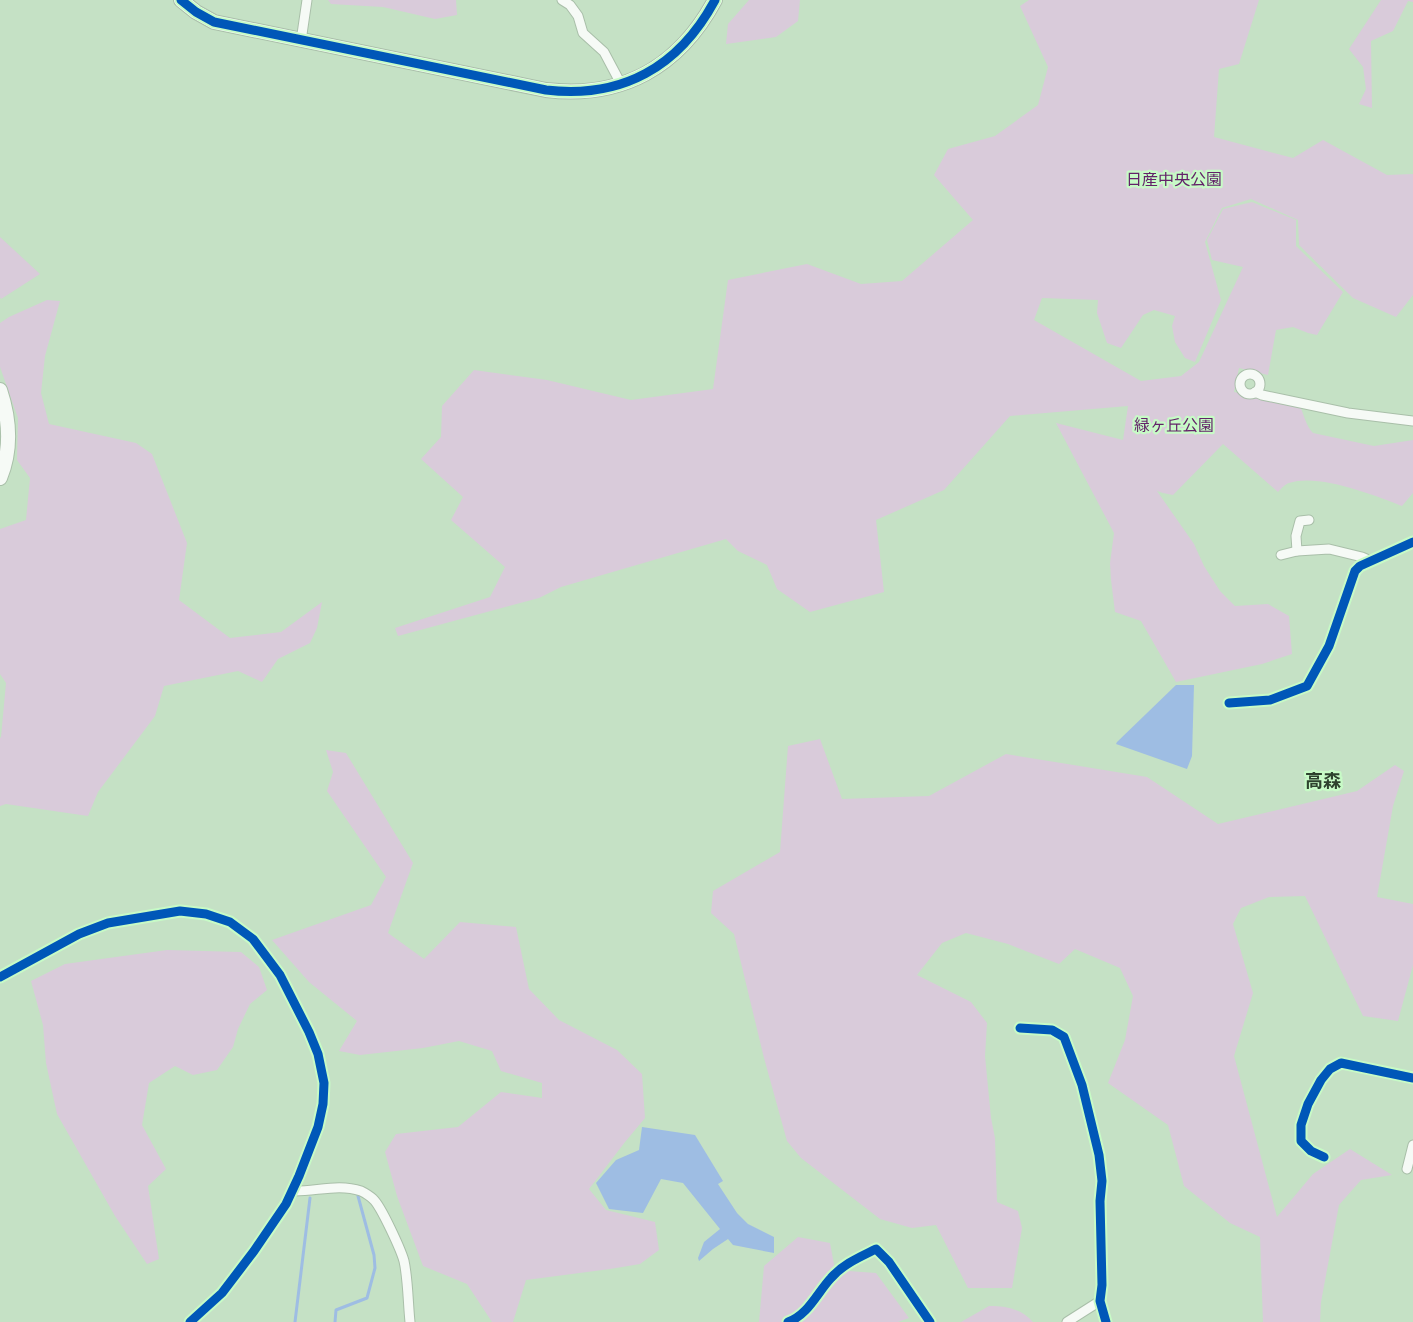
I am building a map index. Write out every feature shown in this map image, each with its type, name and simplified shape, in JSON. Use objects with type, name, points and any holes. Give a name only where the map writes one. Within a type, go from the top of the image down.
[{"type":"street","points":[[181,0],[195,12],[214,22],[559,92],[595,91],[621,84],[654,69],[689,40],[715,0]]},
{"type":"street","points":[[302,41],[307,0]]},
{"type":"street","points":[[562,0],[570,5],[579,16],[583,33],[604,52],[621,84]]},
{"type":"street","points":[[0,390],[8,418],[9,440],[8,456],[0,478]]},
{"type":"street","points":[[1255,392],[1348,413],[1413,421]]},
{"type":"street","points":[[1297,551],[1296,536],[1300,521],[1309,520]]},
{"type":"street","points":[[1229,703],[1270,700],[1307,686],[1329,646],[1355,571],[1360,566],[1413,542]]},
{"type":"street","points":[[1281,555],[1297,551],[1329,549],[1371,561]]},
{"type":"street","points":[[0,976],[79,934],[108,922],[180,910],[206,914],[230,922],[253,939],[280,975],[318,1054],[324,1083],[323,1104],[318,1127],[286,1204],[222,1293],[190,1322]]},
{"type":"street","points":[[1020,1028],[1052,1030],[1064,1037],[1082,1085],[1099,1155],[1102,1181],[1100,1301],[1106,1322]]},
{"type":"street","points":[[1324,1156],[1311,1151],[1300,1141],[1300,1125],[1308,1104],[1330,1069],[1341,1064],[1413,1078]]},
{"type":"street","points":[[1407,1169],[1413,1145]]},
{"type":"street","points":[[292,1191],[348,1188],[364,1192],[374,1199],[396,1240],[404,1262],[410,1322]]},
{"type":"street","points":[[788,1322],[796,1319],[805,1311],[832,1276],[851,1262],[876,1249],[889,1263],[930,1322]]},
{"type":"street","points":[[1067,1322],[1100,1301]]},
{"type":"green space","points":[[328,0],[456,0],[457,15],[435,19],[383,7],[331,4]]},
{"type":"green space","points":[[749,0],[800,0],[798,21],[776,37],[726,44],[728,24]]},
{"type":"green space","points":[[1029,0],[1259,0],[1239,64],[1219,69],[1214,137],[1293,158],[1323,140],[1387,175],[1413,174],[1413,295],[1396,317],[1353,298],[1299,245],[1298,220],[1251,199],[1222,208],[1205,242],[1221,300],[1195,362],[1185,358],[1175,342],[1172,326],[1175,316],[1154,310],[1143,315],[1121,348],[1107,343],[1097,313],[1098,300],[1042,298],[1034,320],[1141,381],[1181,376],[1199,362],[1243,267],[1212,260],[1207,240],[1223,209],[1252,202],[1296,220],[1296,246],[1343,292],[1317,335],[1293,327],[1276,330],[1268,375],[1239,368],[1234,392],[1300,406],[1313,433],[1374,446],[1413,440],[1413,493],[1402,506],[1346,487],[1315,481],[1289,483],[1278,492],[1223,444],[1173,495],[1157,491],[1194,544],[1204,566],[1220,591],[1235,606],[1268,604],[1289,616],[1292,654],[1262,664],[1176,682],[1141,621],[1115,612],[1110,563],[1114,533],[1056,423],[1123,440],[1128,406],[1010,416],[944,490],[876,520],[884,592],[810,612],[777,589],[767,565],[738,551],[726,539],[561,587],[539,598],[398,636],[395,628],[490,597],[505,567],[451,520],[463,497],[421,459],[441,437],[442,406],[474,370],[547,380],[631,400],[713,389],[728,280],[807,264],[861,284],[902,281],[973,220],[934,175],[948,149],[995,136],[1038,105],[1048,67],[1020,6]]},
{"type":"green space","points":[[1381,0],[1413,0],[1413,2],[1408,1],[1393,31],[1371,41],[1372,108],[1359,104],[1366,89],[1363,67],[1349,49]]},
{"type":"green space","points":[[0,237],[40,274],[1,299],[0,297]]},
{"type":"green space","points":[[47,300],[60,301],[45,356],[41,393],[49,424],[136,443],[152,454],[187,543],[179,600],[230,638],[281,632],[322,602],[317,628],[310,643],[278,659],[262,682],[238,671],[164,686],[155,716],[98,792],[88,816],[6,804],[0,806],[0,738],[6,683],[0,674],[0,529],[26,520],[30,478],[17,460],[18,418],[0,367],[0,323]]},
{"type":"green space","points":[[820,739],[842,799],[929,796],[1006,754],[1147,777],[1218,824],[1357,791],[1395,765],[1404,771],[1393,806],[1377,897],[1413,904],[1413,965],[1398,1021],[1363,1016],[1305,896],[1269,897],[1241,908],[1233,924],[1253,993],[1234,1056],[1277,1217],[1313,1174],[1350,1149],[1392,1175],[1361,1180],[1339,1205],[1321,1302],[1320,1322],[1263,1322],[1260,1237],[1230,1223],[1184,1186],[1168,1125],[1108,1083],[1125,1040],[1133,996],[1120,968],[1075,949],[1059,964],[1008,944],[966,933],[942,943],[917,975],[971,1002],[987,1023],[985,1056],[995,1138],[997,1202],[1018,1211],[1022,1228],[1012,1288],[968,1288],[936,1225],[912,1228],[880,1219],[801,1158],[787,1141],[734,934],[711,913],[713,891],[780,852],[788,746]]},
{"type":"green space","points":[[326,750],[346,753],[413,863],[388,933],[424,959],[460,922],[516,927],[529,989],[559,1020],[617,1050],[642,1074],[645,1118],[589,1189],[606,1210],[655,1222],[659,1250],[640,1264],[526,1280],[513,1322],[492,1322],[467,1284],[423,1266],[397,1196],[385,1152],[396,1134],[458,1127],[501,1092],[542,1098],[542,1083],[501,1071],[492,1051],[459,1041],[423,1048],[360,1055],[339,1051],[357,1021],[309,982],[272,940],[371,905],[386,877],[327,791],[333,772]]},
{"type":"green space","points":[[167,950],[241,952],[259,967],[267,990],[250,1004],[238,1029],[233,1047],[217,1070],[193,1075],[175,1066],[149,1083],[142,1125],[166,1169],[148,1186],[159,1259],[147,1264],[115,1216],[57,1114],[46,1063],[43,1025],[31,981],[65,964]]},
{"type":"green space","points":[[798,1237],[830,1243],[835,1270],[876,1273],[909,1318],[898,1322],[759,1322],[764,1266]]},
{"type":"green space","points":[[989,1306],[1013,1309],[1024,1314],[1033,1322],[961,1322]]},
{"type":"water","points":[[1176,685],[1194,685],[1192,756],[1187,769],[1116,744]]},
{"type":"water","points":[[642,1127],[695,1135],[723,1181],[718,1184],[737,1213],[748,1224],[774,1237],[774,1253],[733,1245],[728,1239],[699,1261],[704,1242],[720,1229],[683,1183],[661,1179],[643,1213],[609,1209],[596,1183],[616,1160],[639,1150]]},
{"type":"waterway","points":[[335,1322],[336,1310],[367,1298],[375,1268],[374,1255],[358,1196]]},
{"type":"waterway","points":[[295,1322],[310,1198]]},
{"type":"cycle path","points":[[181,0],[214,22],[546,90],[574,91],[599,89],[646,74],[684,44],[701,23],[715,0]]},
{"type":"cycle path","points":[[1229,703],[1270,700],[1307,686],[1329,646],[1355,571],[1360,566],[1413,542]]},
{"type":"cycle path","points":[[0,977],[79,934],[108,923],[180,911],[206,914],[230,922],[253,939],[280,975],[318,1054],[324,1083],[323,1104],[318,1127],[286,1204],[222,1293],[190,1322]]},
{"type":"cycle path","points":[[1020,1028],[1052,1030],[1064,1037],[1082,1085],[1099,1155],[1102,1181],[1100,1301],[1106,1322]]},
{"type":"cycle path","points":[[1324,1157],[1311,1151],[1301,1141],[1301,1125],[1308,1104],[1330,1069],[1341,1063],[1413,1078]]},
{"type":"cycle path","points":[[788,1322],[807,1309],[836,1273],[852,1261],[876,1249],[889,1262],[930,1322]]},
{"type":"district","name":"高森","points":[[1323,781]]},
{"type":"park label","name":"日産中央公園","points":[[1174,179]]},
{"type":"park label","name":"緑ヶ丘公園","points":[[1174,425]]}]
